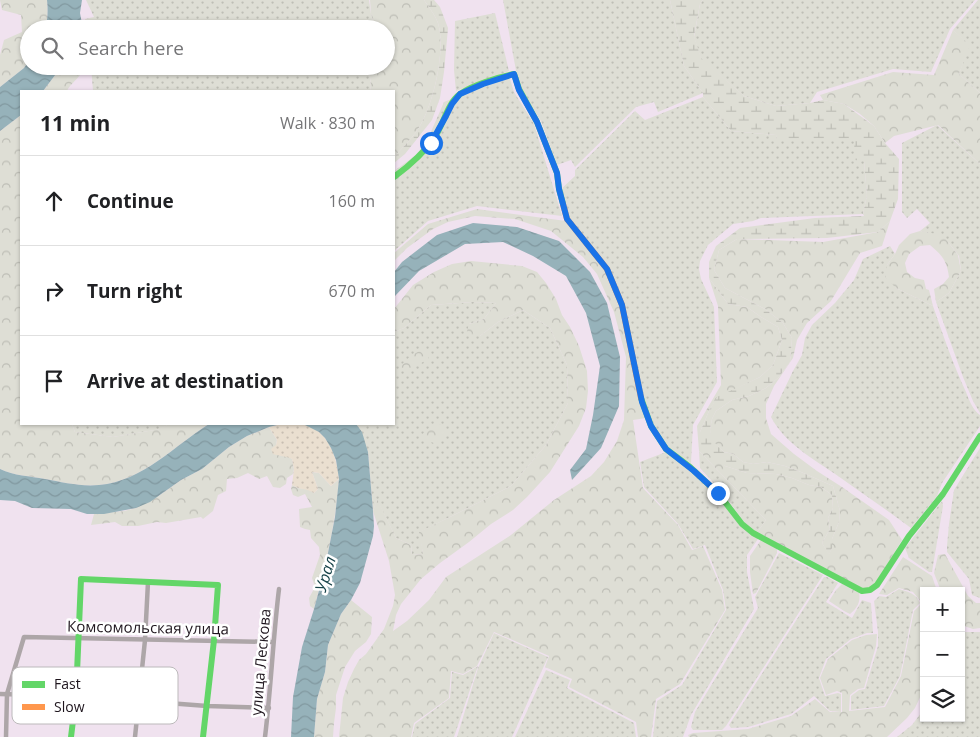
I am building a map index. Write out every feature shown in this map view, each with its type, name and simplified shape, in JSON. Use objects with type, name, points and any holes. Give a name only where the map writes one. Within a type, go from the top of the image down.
[{"type":"street","points":[[395,176],[414,162],[431,143],[452,104],[460,94],[514,74],[519,90],[537,122],[557,173],[567,219],[607,269],[622,305],[642,402],[651,426],[666,449],[690,467],[712,488],[742,524],[753,533],[862,590],[869,592],[877,585],[909,536],[943,494],[980,436]]},
{"type":"street","points":[[77,667],[81,579],[218,586],[203,737]]},
{"type":"street","points":[[142,667],[148,582]]},
{"type":"street","name":"улица Лескова","points":[[265,737],[279,589]]},
{"type":"street","name":"Комсомольская улица","points":[[15,667],[24,637],[273,642]]},
{"type":"street","name":"Комсомольская улица","points":[[7,694],[12,677]]},
{"type":"street","points":[[0,694],[12,694]]},
{"type":"street","points":[[6,737],[7,694]]},
{"type":"street","points":[[178,704],[269,708]]},
{"type":"street","points":[[72,737],[73,724]]},
{"type":"street","points":[[135,737],[136,724]]},
{"type":"green space","points":[[0,0],[47,0],[47,20],[21,20],[21,15],[2,10]]},
{"type":"green space","points":[[86,0],[369,0],[373,20],[85,20],[94,17]]},
{"type":"green space","points":[[370,0],[424,0],[437,20],[440,34],[440,60],[426,114],[409,141],[395,156],[395,90],[370,90],[370,75],[395,75],[395,20],[373,20]]},
{"type":"green space","points":[[424,0],[434,0],[440,7],[448,28],[440,98],[432,120],[405,154],[395,162],[395,156],[421,124],[434,89],[441,47],[438,23]]},
{"type":"green space","points":[[503,0],[670,0],[684,66],[703,93],[658,112],[654,102],[636,107],[575,167],[571,160],[557,165],[541,121],[522,91],[517,76]]},
{"type":"green space","points":[[670,0],[703,0],[700,4],[694,36],[701,58],[744,96],[776,106],[823,100],[844,104],[874,126],[899,159],[898,199],[890,221],[878,232],[827,238],[737,239],[719,250],[714,270],[725,288],[765,309],[783,323],[792,338],[790,362],[779,377],[766,388],[749,396],[732,400],[716,411],[710,429],[712,440],[724,452],[733,454],[743,462],[753,464],[767,462],[785,466],[833,486],[840,511],[839,522],[832,539],[832,548],[829,555],[822,543],[830,529],[828,518],[833,508],[832,495],[821,487],[809,485],[792,478],[776,474],[747,473],[725,466],[701,447],[700,432],[717,397],[760,377],[773,365],[782,340],[778,327],[747,307],[728,304],[709,278],[709,262],[716,246],[740,228],[815,218],[864,216],[867,195],[864,161],[855,160],[854,141],[777,141],[776,135],[731,131],[703,97],[703,93],[684,66]]},
{"type":"green space","points":[[703,0],[975,0],[950,29],[931,72],[893,69],[817,92],[810,103],[776,106],[744,96],[701,59],[694,37],[700,4]]},
{"type":"green space","points":[[980,0],[980,93],[959,74],[969,45],[953,30]]},
{"type":"green space","points":[[495,13],[509,71],[456,91],[454,70],[455,21]]},
{"type":"green space","points":[[953,30],[970,45],[959,74],[980,93],[980,164],[938,125],[894,136],[885,143],[874,126],[860,114],[844,104],[823,100],[820,95],[893,72],[934,75]]},
{"type":"green space","points":[[20,33],[20,71],[0,87],[0,55],[4,40]]},
{"type":"green space","points":[[55,75],[80,75],[68,90],[44,90]]},
{"type":"green space","points":[[92,75],[370,75],[371,86],[370,90],[93,90]]},
{"type":"green space","points":[[509,76],[514,92],[534,124],[562,216],[477,206],[428,221],[395,250],[395,170],[423,150],[444,102]]},
{"type":"green space","points":[[703,97],[731,131],[776,135],[778,141],[854,141],[864,161],[867,195],[863,214],[761,218],[733,224],[708,245],[700,261],[699,269],[701,279],[714,307],[717,382],[693,425],[691,463],[665,447],[645,406],[623,306],[567,218],[559,191],[575,176],[575,170],[635,111],[645,120]]},
{"type":"green space","points":[[20,116],[20,425],[72,425],[75,432],[113,437],[160,429],[167,425],[208,425],[144,470],[130,477],[99,485],[78,485],[16,474],[0,469],[0,131]]},
{"type":"green space","points":[[937,125],[980,164],[980,413],[963,377],[936,302],[949,293],[961,271],[959,256],[949,243],[929,233],[920,231],[930,223],[917,209],[907,218],[902,212],[902,143]]},
{"type":"green space","points":[[477,209],[566,221],[607,270],[621,306],[646,418],[633,420],[643,488],[678,525],[692,550],[703,546],[722,590],[725,610],[680,684],[656,699],[651,737],[638,737],[636,722],[569,687],[572,679],[545,667],[549,656],[494,632],[477,666],[463,674],[451,671],[449,698],[414,723],[411,737],[339,737],[343,698],[348,682],[359,660],[366,654],[384,629],[395,595],[389,561],[373,511],[377,499],[396,538],[411,545],[412,555],[423,554],[419,532],[511,486],[546,445],[568,403],[567,365],[550,328],[523,310],[498,322],[480,336],[466,335],[469,324],[484,319],[496,303],[473,302],[431,305],[404,328],[395,332],[395,308],[413,285],[452,264],[471,261],[522,266],[537,272],[556,299],[562,315],[579,346],[587,371],[588,391],[586,408],[579,426],[550,472],[513,510],[491,524],[421,579],[401,604],[396,615],[393,631],[407,621],[429,600],[446,577],[511,535],[554,500],[591,476],[604,462],[617,441],[624,420],[626,357],[614,312],[597,274],[583,257],[551,231],[515,219],[475,216],[448,222],[433,229],[407,248],[395,260],[395,252],[428,224]]},
{"type":"green space","points":[[890,221],[882,246],[860,253],[831,301],[807,323],[797,340],[793,358],[774,386],[766,404],[766,418],[771,434],[817,471],[889,520],[902,540],[874,586],[865,590],[756,534],[766,520],[699,451],[697,426],[721,385],[718,306],[709,278],[728,304],[747,307],[778,327],[782,340],[773,365],[760,377],[717,398],[700,432],[725,466],[747,473],[776,474],[792,478],[809,485],[821,487],[832,495],[833,508],[828,518],[830,529],[822,543],[829,554],[832,548],[832,539],[839,522],[840,511],[833,486],[785,466],[767,462],[753,464],[743,462],[733,454],[724,452],[711,440],[710,429],[716,411],[732,400],[749,396],[766,388],[779,377],[790,362],[792,338],[783,323],[765,309],[725,288],[714,270],[719,250],[737,239],[823,242],[878,232]]},
{"type":"green space","points":[[920,231],[942,235],[958,255],[961,271],[949,293],[936,302],[934,289],[943,284],[949,277],[943,259],[930,245],[920,246],[909,254],[905,263],[907,272],[915,278],[924,280],[933,306],[896,288],[885,277],[887,265],[899,245],[910,234]]},
{"type":"green space","points":[[890,246],[895,254],[887,265],[896,288],[933,306],[968,398],[973,408],[980,415],[980,426],[942,483],[937,496],[911,528],[792,443],[777,427],[771,417],[802,355],[805,338],[812,325],[835,303],[854,280],[863,259]]},
{"type":"green space","points":[[473,302],[496,303],[484,319],[469,324],[480,336],[498,322],[523,310],[550,328],[567,365],[568,403],[546,445],[511,486],[420,532],[423,554],[412,555],[411,545],[396,538],[377,500],[373,511],[368,452],[356,425],[395,425],[395,332],[404,328],[431,305]]},
{"type":"green space","points":[[425,349],[430,353],[428,359],[406,372],[400,366],[413,354]]},
{"type":"green space","points":[[440,424],[445,427],[447,434],[434,443],[425,439],[423,434],[425,432]]},
{"type":"green space","points":[[72,425],[167,425],[161,429],[113,437],[75,432]]},
{"type":"green space","points":[[269,427],[277,440],[276,445],[281,456],[288,456],[292,459],[294,469],[293,474],[287,478],[286,484],[280,488],[273,487],[267,476],[259,479],[248,473],[237,478],[227,479],[226,491],[218,495],[213,511],[203,519],[201,517],[138,526],[122,526],[115,522],[91,525],[94,514],[136,508],[202,469],[229,447],[247,436]]},
{"type":"green space","points":[[980,448],[980,598],[972,595],[969,579],[947,552],[947,546],[954,490]]},
{"type":"green space","points":[[699,451],[766,520],[756,534],[700,468]]},
{"type":"green space","points":[[666,452],[694,472],[758,539],[747,555],[747,572],[754,609],[691,715],[683,737],[653,737],[657,701],[682,685],[726,610],[723,590],[705,545],[693,549],[678,524],[644,487],[640,462]]},
{"type":"green space","points":[[312,472],[319,473],[331,486],[339,479],[333,529],[314,609],[310,606],[309,598],[315,587],[312,578],[320,555],[319,547],[311,538],[310,530],[300,527],[299,509],[312,507],[305,494],[298,497],[293,495],[291,489],[292,485],[308,489],[314,493],[318,489]]},
{"type":"green space","points":[[942,501],[943,506],[932,572],[929,572],[909,558],[905,548]]},
{"type":"green space","points":[[761,540],[777,548],[777,553],[756,593],[753,594],[750,556]]},
{"type":"green space","points":[[779,553],[823,575],[726,726],[722,730],[693,730],[691,727],[695,712],[758,608],[755,597]]},
{"type":"green space","points":[[945,554],[963,587],[939,587],[934,573],[938,555]]},
{"type":"green space","points":[[903,557],[932,576],[936,587],[920,587],[920,601],[913,592],[899,588],[887,595],[879,594]]},
{"type":"green space","points":[[824,577],[838,583],[826,602],[852,618],[862,600],[871,603],[873,633],[867,633],[851,639],[826,659],[819,678],[825,696],[841,694],[841,712],[830,711],[814,696],[791,714],[748,727],[731,728],[729,725]]},
{"type":"green space","points":[[842,584],[859,593],[858,605],[850,614],[829,601]]},
{"type":"green space","points":[[899,589],[914,595],[920,603],[913,610],[900,676],[884,706],[851,710],[851,696],[859,690],[865,689],[878,646],[874,601],[879,596],[886,597]]},
{"type":"green space","points":[[965,591],[976,603],[980,603],[980,628],[973,629],[965,626]]},
{"type":"green space","points":[[351,600],[372,617],[371,634],[366,642],[355,651],[345,667],[336,695],[333,737],[314,737],[317,699],[325,672],[328,645],[341,614]]},
{"type":"green space","points":[[920,605],[920,697],[907,718],[887,737],[689,737],[688,735],[693,733],[748,729],[791,716],[815,699],[830,712],[842,712],[842,693],[837,691],[826,695],[820,678],[828,659],[852,640],[866,635],[877,634],[876,646],[864,688],[858,689],[850,695],[849,711],[885,707],[901,676],[914,611]]},
{"type":"green space","points":[[965,632],[980,632],[980,737],[897,737],[912,725],[920,714],[920,722],[965,722]]},
{"type":"green space","points":[[494,633],[548,657],[512,737],[457,737],[478,668]]},
{"type":"green space","points":[[478,666],[454,737],[412,737],[415,724],[450,698],[452,672],[463,675]]},
{"type":"green space","points":[[546,670],[570,680],[567,688],[634,723],[636,737],[515,737]]},
{"type":"sand","points":[[277,425],[307,425],[320,433],[326,439],[334,454],[339,479],[331,486],[319,473],[312,472],[318,489],[314,493],[292,485],[294,469],[292,459],[273,454],[271,449],[276,445],[277,440],[269,427]]},
{"type":"water","points":[[47,0],[82,0],[80,13],[81,20],[47,20]]},
{"type":"water","points":[[20,71],[20,75],[55,75],[44,90],[20,90],[20,116],[0,131],[0,87]]},
{"type":"water","points":[[473,223],[517,227],[559,241],[590,272],[607,303],[620,357],[619,406],[601,448],[572,480],[570,470],[586,449],[600,366],[586,313],[566,276],[533,256],[503,242],[465,244],[419,271],[395,296],[395,271],[402,262],[437,235]]},
{"type":"water","points":[[208,425],[277,425],[247,436],[229,447],[202,469],[181,480],[150,502],[136,508],[104,514],[87,514],[71,509],[32,508],[15,501],[0,500],[0,469],[16,474],[78,485],[99,485],[130,477],[144,470]]},
{"type":"water","name":"Урал","points":[[305,425],[357,425],[362,432],[368,452],[374,526],[360,583],[341,614],[328,645],[325,672],[317,699],[314,737],[291,737],[293,697],[302,647],[325,568],[335,517],[339,479],[336,460],[331,448],[319,432]]},
{"type":"traffic: fast","points":[[395,176],[416,159],[431,143],[452,103],[460,94],[493,79],[514,74],[519,89],[537,122],[557,173],[563,204]]},
{"type":"traffic: fast","points":[[641,398],[651,426],[666,449],[690,467],[718,493],[742,524],[753,533],[862,591],[870,590],[877,585],[909,536],[943,494],[980,436]]},
{"type":"traffic: fast","points":[[77,667],[81,579],[218,585],[203,737]]},
{"type":"traffic: fast","points":[[71,737],[73,724]]},
{"type":"traffic: slow","points":[[563,204],[567,219],[607,269],[622,305],[641,398]]},
{"type":"route","points":[[431,143],[452,104],[460,94],[514,74],[519,90],[537,122],[557,173],[567,219],[607,269],[622,305],[642,402],[651,426],[666,449],[718,493]]}]
